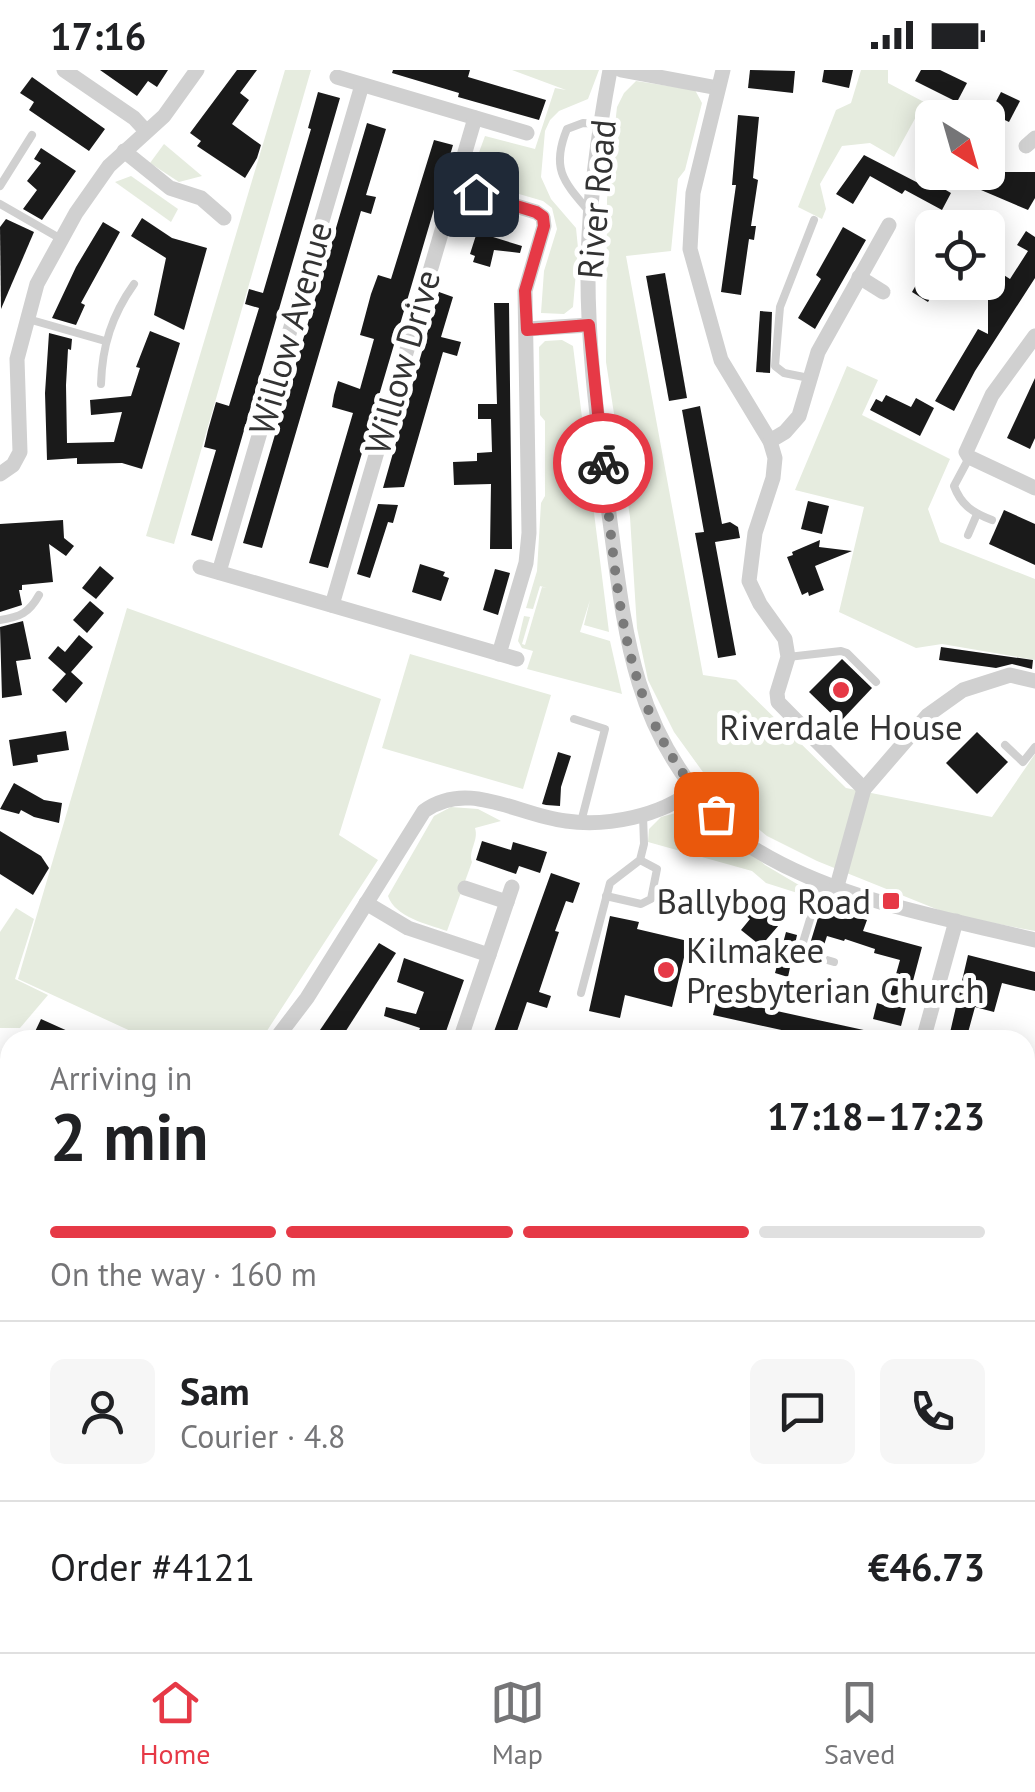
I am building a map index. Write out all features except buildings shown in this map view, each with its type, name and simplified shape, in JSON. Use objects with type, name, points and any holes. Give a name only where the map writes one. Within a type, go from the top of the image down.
[{"type":"street","points":[[64,70],[134,118],[146,131]]},
{"type":"street","points":[[0,474],[13,465],[20,452],[17,359],[38,284],[61,238],[109,166],[164,116],[197,70]]},
{"type":"street","name":"River Road","points":[[610,70],[591,214],[589,325],[600,442],[628,644],[640,695],[664,746],[693,790]]},
{"type":"street","points":[[621,70],[718,88]]},
{"type":"street","points":[[723,70],[693,193],[690,249],[721,360],[770,441],[775,458],[773,478],[755,533],[749,581],[785,639],[788,657],[777,692],[778,702],[864,789]]},
{"type":"street","points":[[337,77],[526,134]]},
{"type":"street","name":"Willow Avenue","points":[[219,572],[362,85]]},
{"type":"street","name":"Willow Drive","points":[[332,606],[475,118]]},
{"type":"street","points":[[124,152],[170,188],[202,198],[224,218]]},
{"type":"street","points":[[453,187],[536,212],[543,217],[544,226],[525,291],[526,563],[499,654]]},
{"type":"street","points":[[770,441],[800,416],[818,352],[889,225]]},
{"type":"street","points":[[859,278],[883,292]]},
{"type":"street","points":[[527,330],[589,325]]},
{"type":"street","points":[[1035,336],[992,395],[966,452],[970,458],[1035,488]]},
{"type":"street","points":[[200,567],[516,660]]},
{"type":"street","points":[[829,883],[864,789],[898,746],[946,699],[963,690],[1010,674],[1035,681]]},
{"type":"street","points":[[285,1030],[424,811],[441,799],[467,796],[567,822],[604,822],[671,804],[693,790],[739,839],[784,865],[869,898],[1035,940]]},
{"type":"street","points":[[463,1030],[509,895],[465,888]]},
{"type":"street","points":[[366,903],[408,928],[489,956]]},
{"type":"street","points":[[927,1030],[956,921]]},
{"type":"lane","points":[[591,214],[562,180],[558,150],[567,129],[583,123],[600,124]]},
{"type":"lane","points":[[0,186],[32,135]]},
{"type":"lane","points":[[0,204],[61,238]]},
{"type":"lane","points":[[809,378],[784,374],[775,366],[780,306],[814,220]]},
{"type":"lane","points":[[101,384],[105,342],[118,306],[134,284]]},
{"type":"lane","points":[[26,319],[105,342]]},
{"type":"lane","points":[[0,358],[17,359]]},
{"type":"lane","points":[[970,458],[954,486],[960,500],[992,520]]},
{"type":"lane","points":[[968,536],[978,514]]},
{"type":"lane","points":[[0,620],[19,617],[32,609],[40,595]]},
{"type":"lane","points":[[788,657],[841,651],[876,682]]},
{"type":"lane","points":[[574,719],[605,729],[581,822]]},
{"type":"lane","points":[[1005,745],[1023,762],[1035,746]]},
{"type":"lane","points":[[581,993],[610,883],[640,860],[643,814]]},
{"type":"lane","points":[[606,896],[641,904],[652,899],[657,869],[640,860]]},
{"type":"lane","points":[[829,883],[800,952],[834,962]]},
{"type":"shaded area","points":[[285,70],[311,70],[174,544],[146,536]]},
{"type":"shaded area","points":[[512,70],[599,70],[588,99],[559,111],[545,131],[541,177],[551,199],[576,228],[573,307],[564,314],[541,313],[544,271],[557,229],[552,208],[543,201],[475,181],[471,174],[485,136],[535,149],[555,88],[566,90]]},
{"type":"shaded area","points":[[861,70],[888,70],[888,83],[920,100],[915,100],[915,118],[894,157],[870,143],[842,146],[820,184],[826,209],[822,219],[798,207],[836,110],[851,103]]},
{"type":"shaded area","points":[[636,81],[695,90],[702,103],[685,170],[678,179],[671,251],[626,256],[703,675],[736,680],[846,788],[992,817],[1035,754],[1035,931],[951,915],[817,861],[767,836],[725,802],[674,732],[648,680],[637,628],[630,517],[606,362],[607,199],[617,107]]},
{"type":"shaded area","points":[[164,144],[202,176],[179,182],[150,163]]},
{"type":"shaded area","points":[[131,176],[178,209],[171,222],[115,182]]},
{"type":"shaded area","points":[[562,340],[573,346],[609,632],[584,625],[590,600],[580,632],[610,641],[622,694],[527,669],[533,651],[522,648],[518,641],[524,616],[530,617],[522,644],[525,645],[542,587],[547,588],[540,586],[533,609],[526,608],[537,571],[541,503],[545,496],[545,421],[540,415],[539,347],[545,341]]},
{"type":"shaded area","points":[[847,366],[878,380],[862,415],[950,459],[928,509],[940,542],[1035,579],[1035,660],[942,644],[916,648],[839,612],[864,507],[795,490]]},
{"type":"shaded area","points":[[127,608],[381,699],[339,835],[378,860],[268,1030],[128,1030],[18,979]]},
{"type":"shaded area","points":[[410,654],[551,695],[523,789],[382,748]]},
{"type":"shaded area","points":[[451,807],[478,809],[501,821],[475,828],[472,862],[447,931],[404,914],[388,896],[434,816]]},
{"type":"shaded area","points":[[683,811],[708,814],[765,865],[809,891],[807,896],[766,883],[752,871],[648,842],[649,829],[661,817]]},
{"type":"shaded area","points":[[16,908],[34,919],[15,979],[48,995],[20,1028],[0,1028],[0,932]]},
{"type":"way so far","points":[[603,463],[626,634],[640,695],[664,746],[693,790],[716,814]]},
{"type":"place","name":"Riverdale House","points":[[841,690]]},
{"type":"place","name":"Ballybog Road","points":[[891,901]]},
{"type":"place","name":"Kilmakee Presbyterian Church","points":[[666,970]]},
{"type":"route","points":[[476,194],[543,217],[544,226],[525,291],[527,330],[589,325],[603,463]]}]
